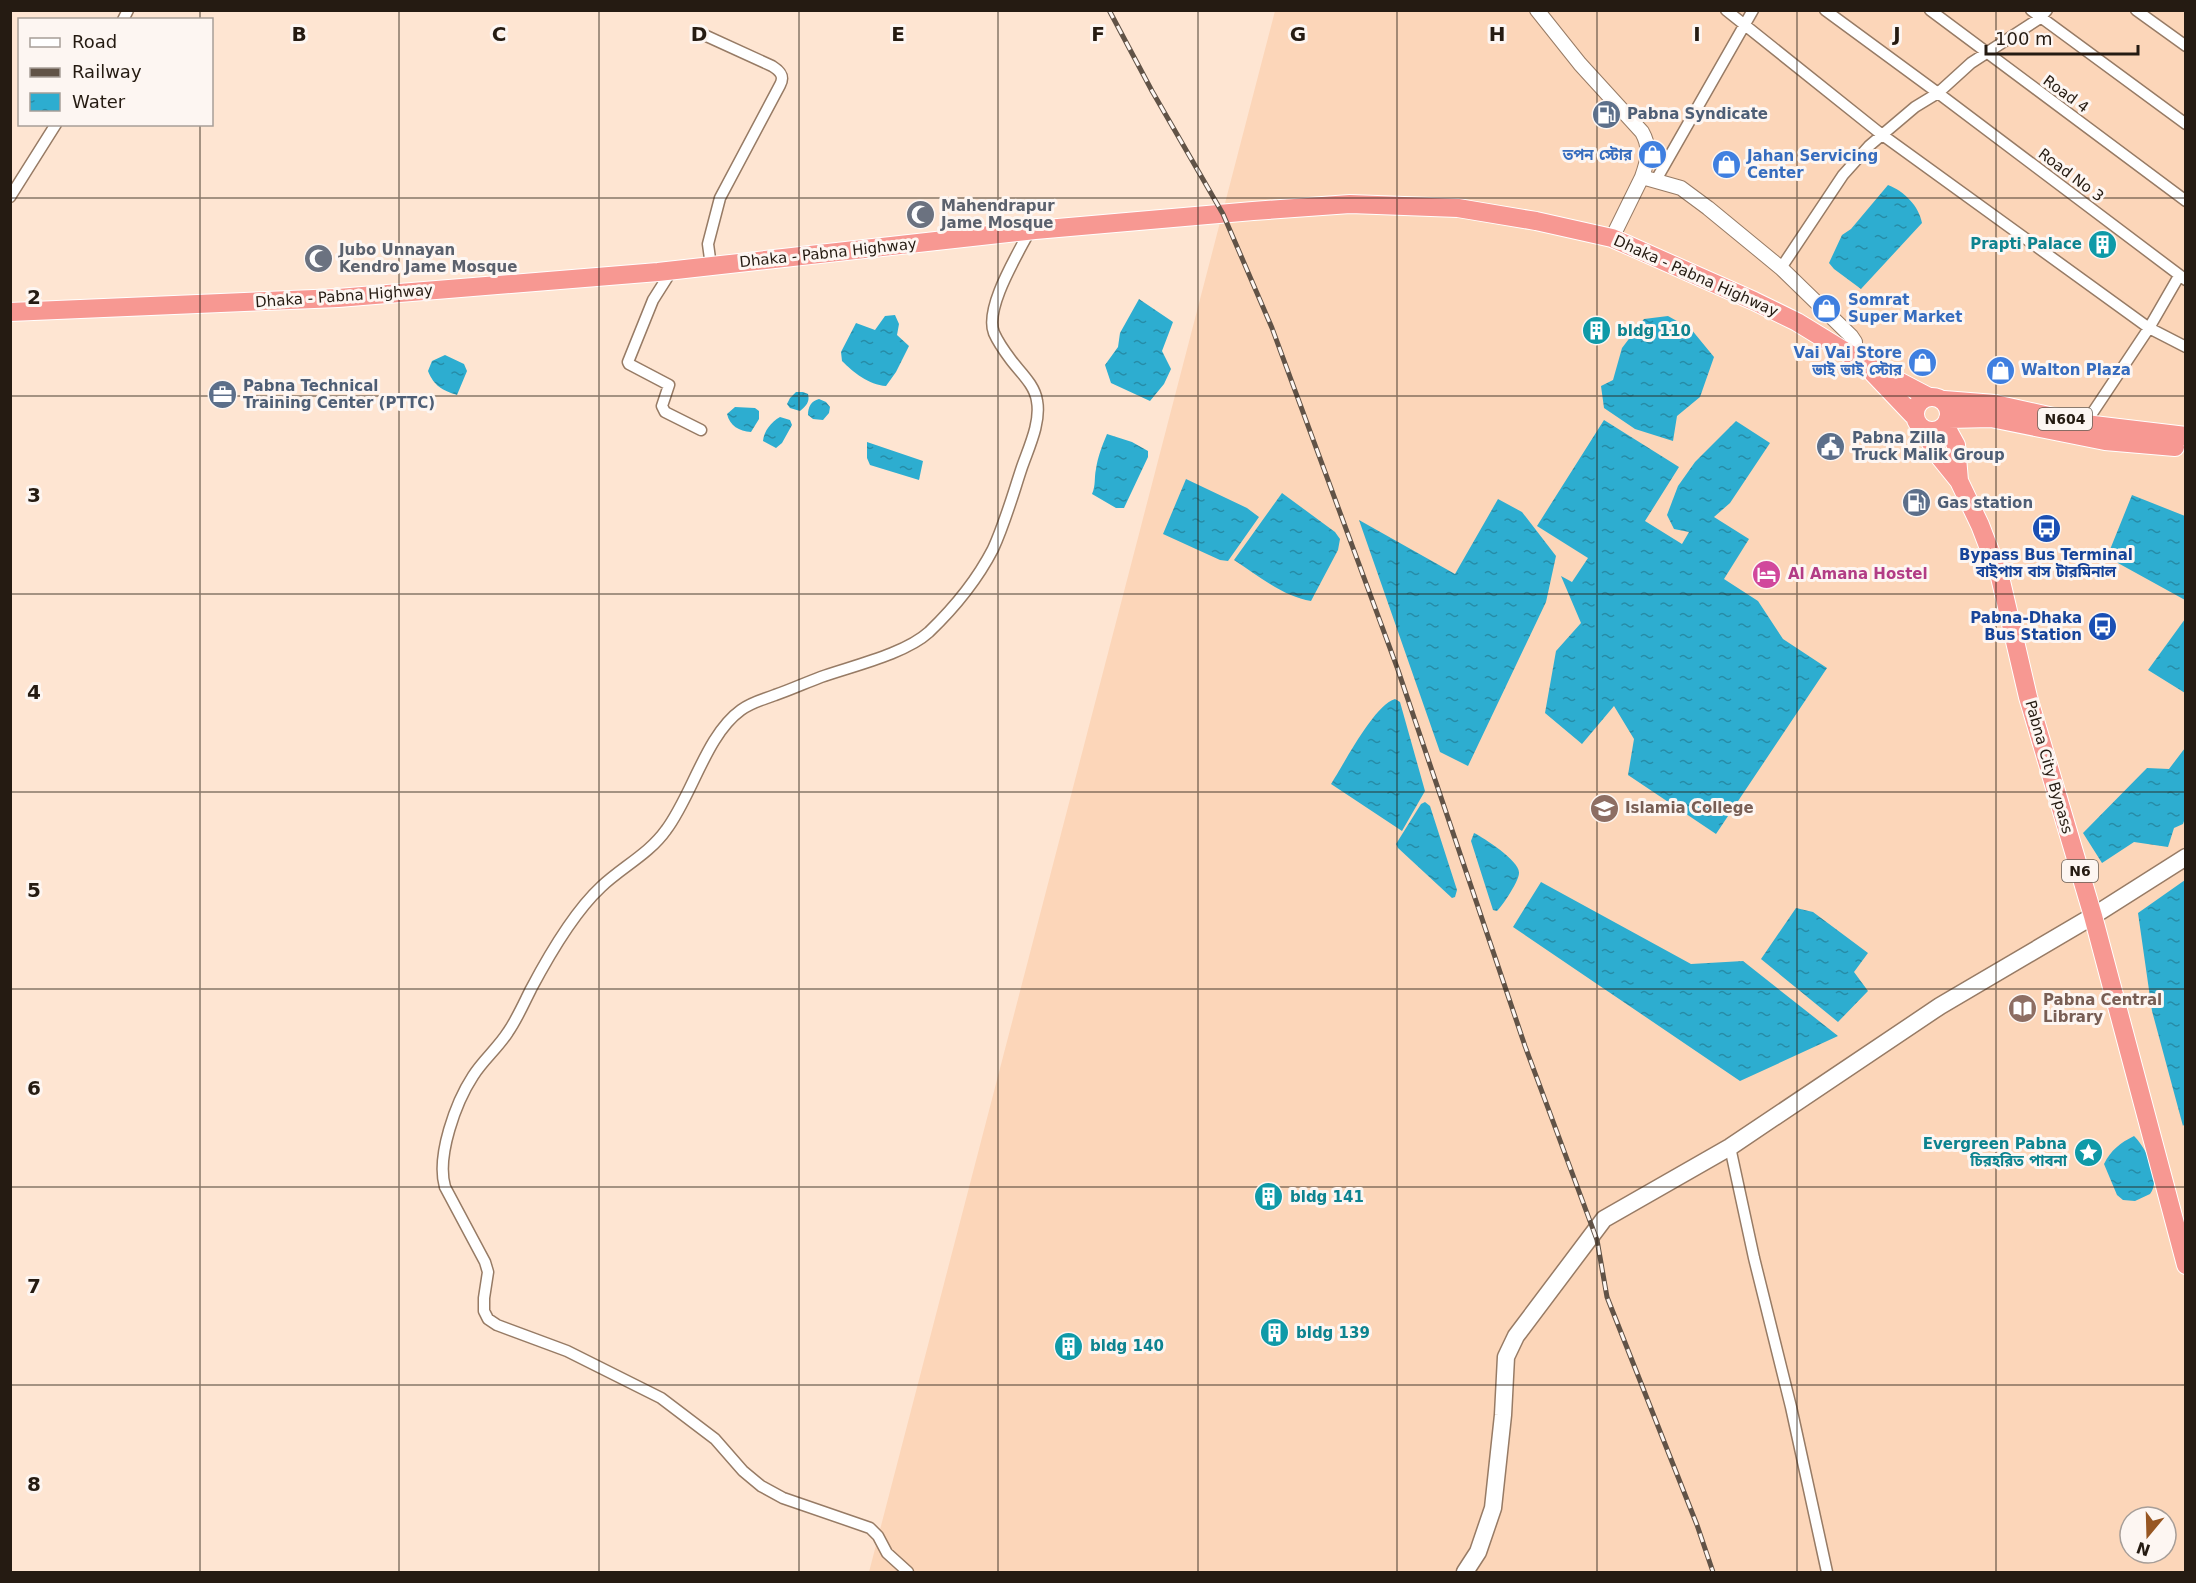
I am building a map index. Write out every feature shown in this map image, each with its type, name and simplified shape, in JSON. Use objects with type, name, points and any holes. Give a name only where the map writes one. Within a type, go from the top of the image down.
[{"type":"highway","name":"Dhaka - Pabna Highway","points":[[10,312],[338,298],[673,270],[1030,230],[1350,204],[1458,208],[1536,220],[1612,238],[1754,300],[1797,322],[1859,359],[1936,398],[2105,441],[2186,448]]},
{"type":"highway","name":"Dhaka - Pabna Highway","points":[[1859,359],[1918,422]]},
{"type":"highway","points":[[1918,422],[1921,400],[1936,398],[1949,407],[1947,422]]},
{"type":"highway","name":"Dhaka - Pabna Highway","points":[[1947,422],[1993,411],[2186,436]]},
{"type":"highway","name":"N604","points":[[1918,422],[1935,430],[1947,422]]},
{"type":"highway","name":"Pabna City Bypass","points":[[1918,422],[1938,455],[1959,482],[1980,525],[2000,578],[2028,696],[2093,916],[2186,1265]]},
{"type":"highway","name":"Pabna City Bypass","points":[[1947,422],[1956,445],[1959,482]]},
{"type":"main road","points":[[1465,1572],[1478,1552],[1492,1508],[1503,1415],[1506,1357],[1516,1336],[1604,1219],[1730,1147],[1940,1006],[2093,916],[2186,857]]},
{"type":"street","points":[[1537,10],[1580,64],[1642,132],[1647,140],[1649,178]]},
{"type":"street","points":[[1726,10],[1881,134],[2149,328],[2186,347]]},
{"type":"street","points":[[1612,238],[1754,10]]},
{"type":"street","name":"Road No 3","points":[[1825,10],[2182,278]]},
{"type":"street","name":"Road 4","points":[[1930,10],[2186,201]]},
{"type":"street","points":[[2031,10],[2044,14],[2186,124]]},
{"type":"street","points":[[2136,10],[2186,45]]},
{"type":"street","points":[[1781,268],[1843,175],[1881,134],[1915,107],[1938,93],[1971,63],[2044,14]]},
{"type":"street","points":[[702,34],[772,66],[781,72],[782,76],[780,85],[720,198],[708,244],[711,266]]},
{"type":"street","points":[[10,197],[55,126]]},
{"type":"street","points":[[1649,178],[1681,188],[1781,268],[1851,336],[1859,359]]},
{"type":"street","points":[[908,1572],[887,1553],[878,1536],[870,1528],[783,1498],[750,1478],[715,1439],[662,1398],[567,1350],[508,1331],[488,1319],[484,1311],[484,1298],[488,1272],[485,1262],[445,1187],[442,1177],[443,1162],[449,1129],[465,1090],[508,1032],[533,986],[580,910],[601,887],[650,850],[667,829],[726,724],[753,702],[871,662],[915,642],[926,634],[969,588],[1000,532],[1032,438],[1037,415],[1038,402],[1034,390],[993,332],[992,316],[997,297],[1030,230]]},
{"type":"street","points":[[673,270],[654,300],[628,362],[669,385],[662,406],[665,412],[701,430]]},
{"type":"street","points":[[2085,424],[2182,278]]},
{"type":"street","points":[[1730,1147],[1827,1572]]},
{"type":"shaded area","points":[[1275,11],[2185,11],[2185,1572],[869,1572]]},
{"type":"water","points":[[1888,185],[1900,191],[1910,200],[1918,211],[1922,223],[1861,289],[1829,263],[1842,235],[1851,229]]},
{"type":"water","points":[[1139,299],[1173,322],[1162,351],[1171,369],[1164,384],[1150,401],[1111,383],[1105,365],[1118,347],[1120,333]]},
{"type":"water","points":[[895,315],[899,324],[897,335],[909,346],[886,386],[880,385],[868,381],[851,369],[842,361],[841,352],[856,323],[875,330],[885,316]]},
{"type":"water","points":[[1668,316],[1691,329],[1714,357],[1700,397],[1677,416],[1673,441],[1635,429],[1604,408],[1601,386],[1613,380],[1622,348],[1644,319]]},
{"type":"water","points":[[445,355],[464,364],[467,371],[457,395],[439,387],[428,371],[432,361]]},
{"type":"water","points":[[796,392],[808,394],[807,404],[800,411],[790,408],[787,404]]},
{"type":"water","points":[[819,399],[830,407],[829,413],[823,420],[813,419],[808,415],[810,405]]},
{"type":"water","points":[[735,407],[755,408],[759,411],[759,419],[751,432],[739,429],[730,422],[727,414]]},
{"type":"water","points":[[780,417],[790,420],[792,425],[782,443],[776,448],[763,441],[768,427]]},
{"type":"water","points":[[1604,420],[1679,467],[1645,521],[1682,544],[1689,532],[1674,529],[1667,515],[1678,486],[1695,462],[1736,421],[1770,443],[1730,503],[1714,517],[1749,539],[1724,579],[1758,601],[1783,639],[1827,668],[1716,834],[1628,775],[1634,739],[1614,706],[1582,744],[1545,713],[1556,651],[1581,623],[1561,576],[1572,582],[1588,558],[1537,526]]},
{"type":"water","points":[[1107,434],[1132,442],[1148,451],[1148,457],[1124,508],[1116,508],[1092,494],[1098,460]]},
{"type":"water","points":[[867,442],[923,461],[919,480],[870,465],[867,458]]},
{"type":"water","points":[[1186,479],[1247,508],[1259,517],[1228,561],[1220,560],[1163,534]]},
{"type":"water","points":[[1282,493],[1335,532],[1340,539],[1338,550],[1311,601],[1281,590],[1234,560]]},
{"type":"water","points":[[2132,495],[2185,516],[2185,600],[2107,557]]},
{"type":"water","points":[[1498,499],[1522,512],[1556,556],[1546,602],[1468,766],[1440,752],[1359,520],[1455,574]]},
{"type":"water","points":[[2185,619],[2185,693],[2148,670]]},
{"type":"water","points":[[1395,699],[1400,702],[1425,791],[1402,831],[1331,784],[1369,723],[1378,712]]},
{"type":"water","points":[[2185,748],[2185,818],[2183,824],[2174,828],[2168,847],[2134,842],[2102,863],[2083,833],[2147,768],[2169,769]]},
{"type":"water","points":[[1425,802],[1430,806],[1457,890],[1455,897],[1452,898],[1396,844],[1421,804]]},
{"type":"water","points":[[1474,833],[1501,850],[1518,868],[1516,881],[1497,911],[1493,910],[1471,841]]},
{"type":"water","points":[[2185,880],[2186,1122],[2183,1126],[2152,1011],[2138,913]]},
{"type":"water","points":[[1541,882],[1691,964],[1743,961],[1838,1036],[1740,1081],[1513,927]]},
{"type":"water","points":[[1796,908],[1813,912],[1868,953],[1854,972],[1868,991],[1838,1022],[1761,959]]},
{"type":"water","points":[[2134,1136],[2148,1155],[2154,1180],[2150,1194],[2135,1201],[2123,1200],[2117,1195],[2104,1164],[2116,1147]]},
{"type":"railway","points":[[1109,10],[1152,91],[1223,214],[1272,328],[1398,670],[1525,1046],[1597,1240],[1607,1297],[1697,1525],[1713,1572]]},
{"type":"place","name":"Pabna Syndicate","points":[[1606,114]]},
{"type":"place","name":"তপন স্টোর","points":[[1653,155]]},
{"type":"place","name":"Jahan Servicing Center","points":[[1726,165]]},
{"type":"place","name":"Mahendrapur Jame Mosque","points":[[920,215]]},
{"type":"place","name":"Prapti Palace","points":[[2103,244]]},
{"type":"place","name":"Jubo Unnayan Kendro Jame Mosque","points":[[318,259]]},
{"type":"place","name":"Somrat Super Market","points":[[1827,309]]},
{"type":"place","name":"bldg 110","points":[[1596,331]]},
{"type":"place","name":"Vai Vai Store ভাই ভাই স্টোর","points":[[1923,362]]},
{"type":"place","name":"Walton Plaza","points":[[2000,370]]},
{"type":"place","name":"Pabna Technical Training Center (PTTC)","points":[[222,395]]},
{"type":"place","name":"Pabna Zilla Truck Malik Group","points":[[1831,447]]},
{"type":"place","name":"Gas station","points":[[1916,503]]},
{"type":"place","name":"Bypass Bus Terminal বাইপাস বাস টারমিনাল","points":[[2046,528]]},
{"type":"place","name":"Al Amana Hostel","points":[[1767,574]]},
{"type":"place","name":"Pabna-Dhaka Bus Station","points":[[2103,627]]},
{"type":"place","name":"Islamia College","points":[[1604,808]]},
{"type":"place","name":"Pabna Central Library","points":[[2022,1009]]},
{"type":"place","name":"Evergreen Pabna চিরহরিত পাবনা","points":[[2088,1153]]},
{"type":"place","name":"bldg 141","points":[[1269,1197]]},
{"type":"place","name":"bldg 139","points":[[1275,1333]]},
{"type":"place","name":"bldg 140","points":[[1069,1346]]}]
